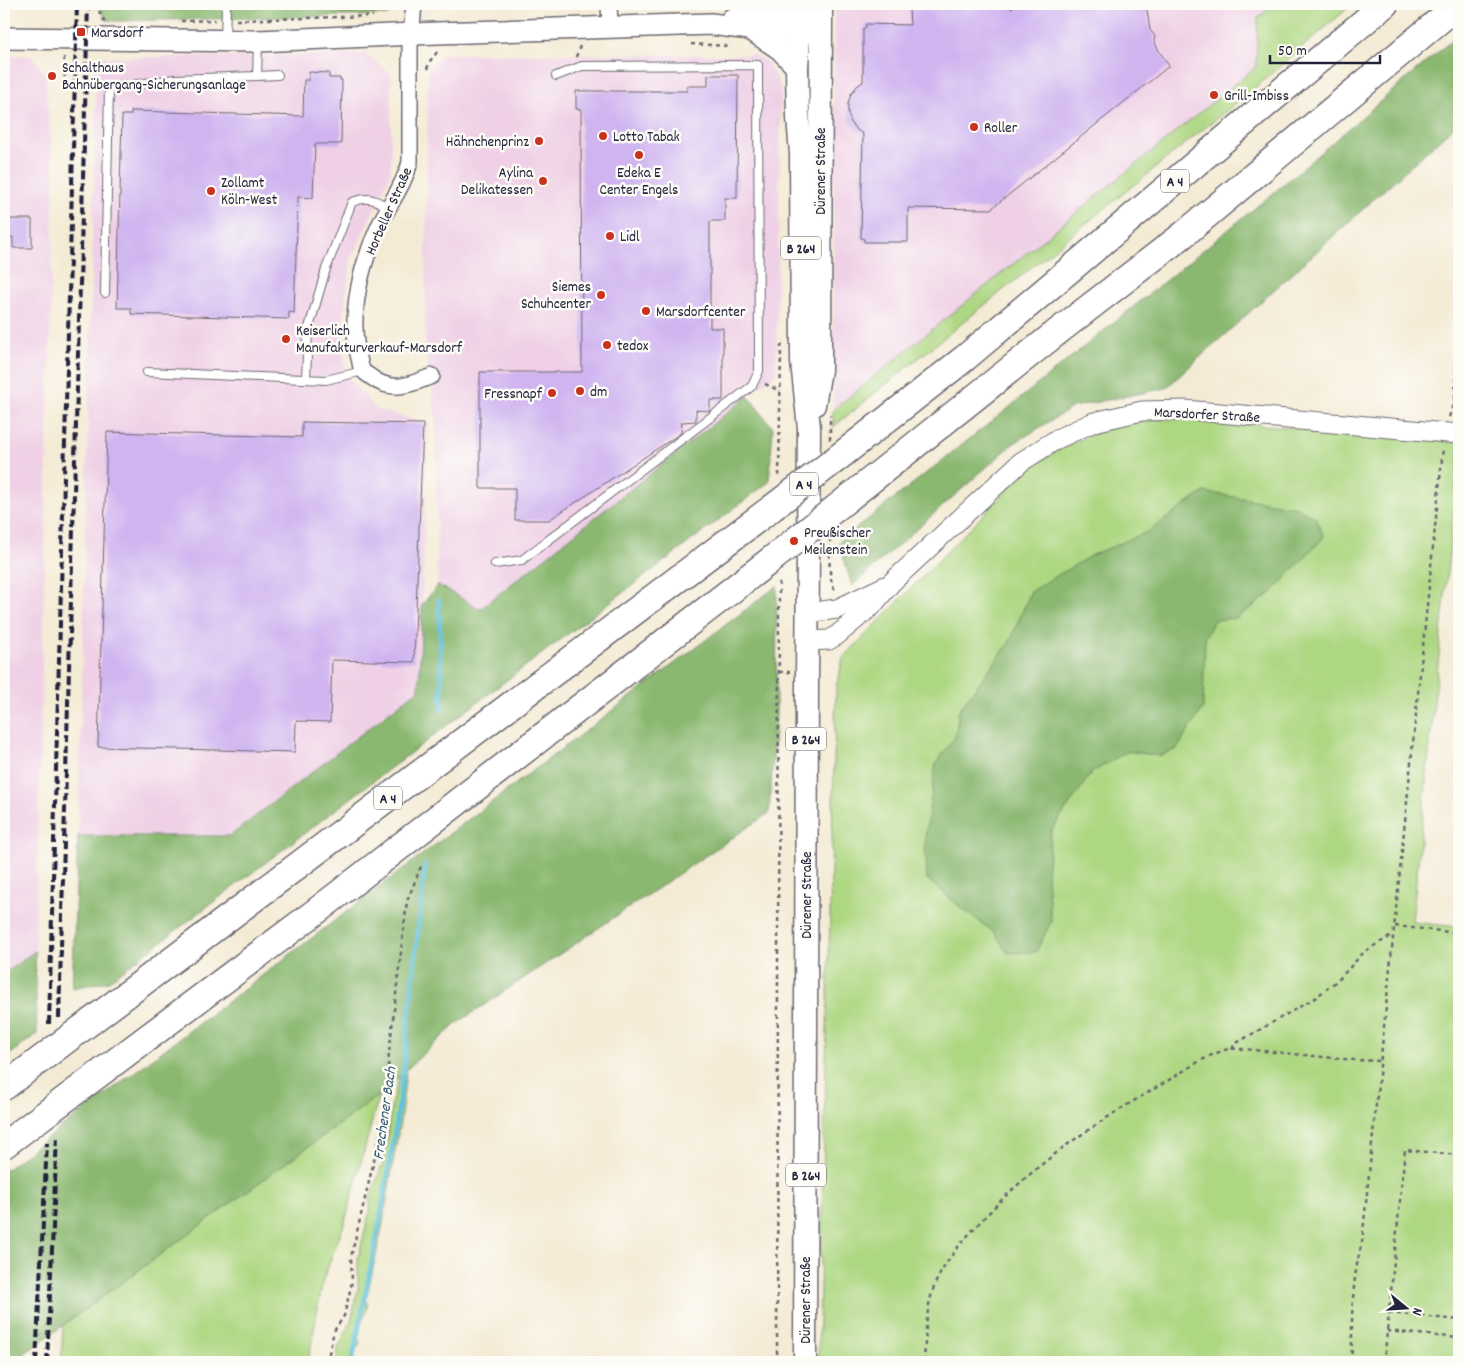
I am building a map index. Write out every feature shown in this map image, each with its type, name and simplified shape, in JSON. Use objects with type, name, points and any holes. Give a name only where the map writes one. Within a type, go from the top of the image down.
[{"type":"highway","name":"A 4","points":[[4,1087],[835,460],[965,358],[1385,4]]},
{"type":"highway","name":"A 4","points":[[4,1145],[775,566],[836,508],[1056,333],[1183,235],[1459,4]]},
{"type":"main road","points":[[749,22],[772,4]]},
{"type":"main road","points":[[4,38],[258,41],[711,24],[811,17]]},
{"type":"main road","name":"Dürener Straße","points":[[805,1362],[809,428],[802,362],[801,154],[797,67],[811,17]]},
{"type":"main road","name":"Dürener Straße","points":[[809,428],[820,370],[811,17]]},
{"type":"main road","points":[[749,22],[780,49],[797,67]]},
{"type":"street","name":"Horbeller Straße","points":[[363,371],[356,348],[354,318],[364,267],[378,227],[407,176],[410,162],[411,34],[414,4]]},
{"type":"street","points":[[609,4],[610,27]]},
{"type":"street","points":[[363,371],[378,382],[394,386],[409,386],[432,376]]},
{"type":"street","name":"Marsdorfer Straße","points":[[807,641],[829,640],[836,636],[872,606],[892,582],[1021,462],[1057,439],[1094,422],[1142,411],[1186,410],[1451,428]]},
{"type":"street","name":"Marsdorfer Straße","points":[[807,612],[838,610],[892,582]]},
{"type":"lane","points":[[225,41],[226,8]]},
{"type":"lane","points":[[257,76],[258,41]]},
{"type":"lane","points":[[495,564],[522,560],[752,386],[759,371],[758,65],[582,66],[556,76]]},
{"type":"lane","points":[[105,293],[109,88],[174,79],[278,75]]},
{"type":"lane","points":[[306,379],[308,331],[326,269],[352,202],[364,198],[389,207]]},
{"type":"lane","points":[[146,372],[326,380],[363,371]]},
{"type":"path","points":[[97,4],[104,22]]},
{"type":"path","points":[[179,21],[376,16]]},
{"type":"path","points":[[576,68],[576,54],[584,39],[584,28]]},
{"type":"path","points":[[63,40],[66,88]]},
{"type":"path","points":[[682,44],[731,46]]},
{"type":"path","points":[[427,69],[434,54],[442,47]]},
{"type":"path","points":[[1351,1362],[1353,1342],[1352,1302],[1356,1267],[1362,1242],[1393,935],[1451,428],[1456,399],[1459,219]]},
{"type":"path","points":[[780,483],[781,347],[784,340]]},
{"type":"path","points":[[755,379],[780,391]]},
{"type":"path","points":[[1456,399],[1459,393]]},
{"type":"path","points":[[775,566],[777,1362]]},
{"type":"path","points":[[327,1362],[334,1331],[344,1316],[352,1282],[351,1257],[385,1114],[407,901],[422,864]]},
{"type":"path","points":[[1395,926],[1459,933]]},
{"type":"path","points":[[1232,1049],[1235,1044],[1315,998],[1339,979],[1365,951],[1393,935]]},
{"type":"path","points":[[924,1362],[926,1322],[932,1294],[939,1276],[960,1244],[1008,1192],[1047,1158],[1110,1115],[1208,1057],[1227,1049],[1380,1061]]},
{"type":"path","points":[[1384,1362],[1406,1150],[1459,1155]]},
{"type":"path","points":[[1389,1313],[1459,1320]]},
{"type":"path","points":[[1387,1330],[1459,1338]]},
{"type":"shaded area","points":[[834,4],[1353,4],[1257,86],[833,427]]},
{"type":"shaded area","points":[[4,54],[31,56],[45,74],[54,178],[35,951],[4,974]]},
{"type":"shaded area","points":[[365,54],[391,74],[391,173],[351,259],[341,333],[346,375],[377,410],[428,423],[419,689],[229,836],[78,836],[97,58]]},
{"type":"shaded area","points":[[443,54],[754,55],[768,63],[781,87],[776,373],[480,609],[438,585],[437,570],[436,416],[425,344],[428,71]]},
{"type":"green space","points":[[99,4],[398,4],[387,15],[117,21],[106,20]]},
{"type":"green space","points":[[1274,4],[1353,4],[1257,86],[833,427],[833,410],[1256,67],[1258,18]]},
{"type":"green space","points":[[1459,34],[1459,122],[1166,388],[1073,407],[1013,444],[852,586],[839,542],[1001,414],[1271,195]]},
{"type":"green space","points":[[748,396],[773,428],[769,482],[109,981],[72,988],[78,836],[230,836],[419,689],[422,605],[438,585],[480,609]]},
{"type":"green space","points":[[1190,419],[1459,442],[1412,922],[1459,927],[1459,1362],[818,1362],[836,688],[843,658],[1030,467],[1086,437],[1116,426],[1147,420]]},
{"type":"green space","points":[[1204,492],[1297,507],[1316,518],[1324,537],[1271,593],[1237,618],[1214,620],[1205,638],[1203,708],[1177,749],[1159,756],[1128,751],[1092,772],[1051,831],[1047,877],[1051,922],[1036,952],[1007,953],[995,933],[927,879],[925,840],[936,763],[955,737],[959,710],[1009,643],[1031,591],[1092,555],[1147,532]]},
{"type":"green space","points":[[777,586],[776,716],[769,813],[456,1024],[379,1095],[13,1362],[4,1362],[4,1171]]},
{"type":"green space","points":[[35,951],[37,1034],[4,1059],[4,974]]},
{"type":"green space","points":[[406,1072],[401,1116],[382,1228],[366,1300],[367,1309],[361,1326],[360,1345],[355,1350],[353,1362],[337,1362],[338,1348],[351,1321],[358,1289],[358,1258],[370,1210],[370,1198],[384,1160],[392,1101],[399,1078]]},
{"type":"green space","points":[[379,1095],[345,1222],[323,1280],[308,1362],[61,1362],[63,1325]]},
{"type":"building","name":"Roller","points":[[933,4],[941,4],[950,10],[954,4],[961,4],[970,9],[974,4],[982,4],[991,9],[994,4],[1003,4],[1012,9],[1015,4],[1146,4],[1150,30],[1155,36],[1154,41],[1169,66],[991,209],[908,208],[908,242],[864,242],[864,239],[861,238],[863,134],[851,123],[848,113],[848,103],[851,94],[863,82],[863,29],[866,27],[866,24],[910,25],[909,9],[930,9]]},
{"type":"building","name":"Zollamt Köln-West","points":[[309,72],[329,73],[329,78],[340,78],[342,80],[341,144],[315,144],[313,198],[298,197],[294,313],[289,312],[289,319],[131,314],[131,308],[117,308],[122,115],[131,115],[131,111],[303,116],[304,80],[309,80]]},
{"type":"building","name":"Marsdorfcenter","points":[[708,75],[738,75],[737,198],[725,198],[725,221],[710,221],[710,328],[723,328],[723,400],[710,400],[710,411],[696,410],[696,421],[682,422],[681,433],[549,520],[515,520],[515,488],[480,488],[480,372],[582,372],[581,109],[576,109],[576,91],[687,91],[687,86],[708,86]]},
{"type":"building","points":[[5,219],[32,219],[32,248],[13,248],[13,237],[5,237]]},
{"type":"building","points":[[302,422],[423,424],[414,662],[332,660],[330,722],[296,721],[295,752],[98,747],[107,432],[302,437]]},
{"type":"waterway","name":"Frechener Bach","points":[[353,4],[356,9]]},
{"type":"waterway","name":"Frechener Bach","points":[[439,600],[442,710]]},
{"type":"waterway","name":"Frechener Bach","points":[[352,1362],[380,1220],[396,1124],[425,865]]},
{"type":"railway","points":[[49,1024],[77,4]]},
{"type":"railway","points":[[59,1018],[88,4]]},
{"type":"railway","points":[[47,1362],[57,1136]]},
{"type":"railway","points":[[36,1362],[47,1143]]},
{"type":"place","name":"Marsdorf","points":[[81,32]]},
{"type":"place","name":"Schalthaus Bahnübergang-Sicherungsanlage","points":[[52,76]]},
{"type":"place","name":"Grill-Imbiss","points":[[1214,95]]},
{"type":"place","name":"Roller","points":[[974,127]]},
{"type":"place","name":"Lotto Tabak","points":[[603,136]]},
{"type":"place","name":"Hähnchenprinz","points":[[539,141]]},
{"type":"place","name":"Edeka E Center Engels","points":[[639,155]]},
{"type":"place","name":"Aylina Delikatessen","points":[[543,181]]},
{"type":"place","name":"Zollamt Köln-West","points":[[211,191]]},
{"type":"place","name":"Lidl","points":[[610,236]]},
{"type":"place","name":"Siemes Schuhcenter","points":[[601,295]]},
{"type":"place","name":"Marsdorfcenter","points":[[646,311]]},
{"type":"place","name":"Keiserlich Manufakturverkauf-Marsdorf","points":[[286,339]]},
{"type":"place","name":"tedox","points":[[607,345]]},
{"type":"place","name":"dm","points":[[580,391]]},
{"type":"place","name":"Fressnapf","points":[[552,393]]},
{"type":"place","name":"Preußischer Meilenstein","points":[[794,541]]}]
